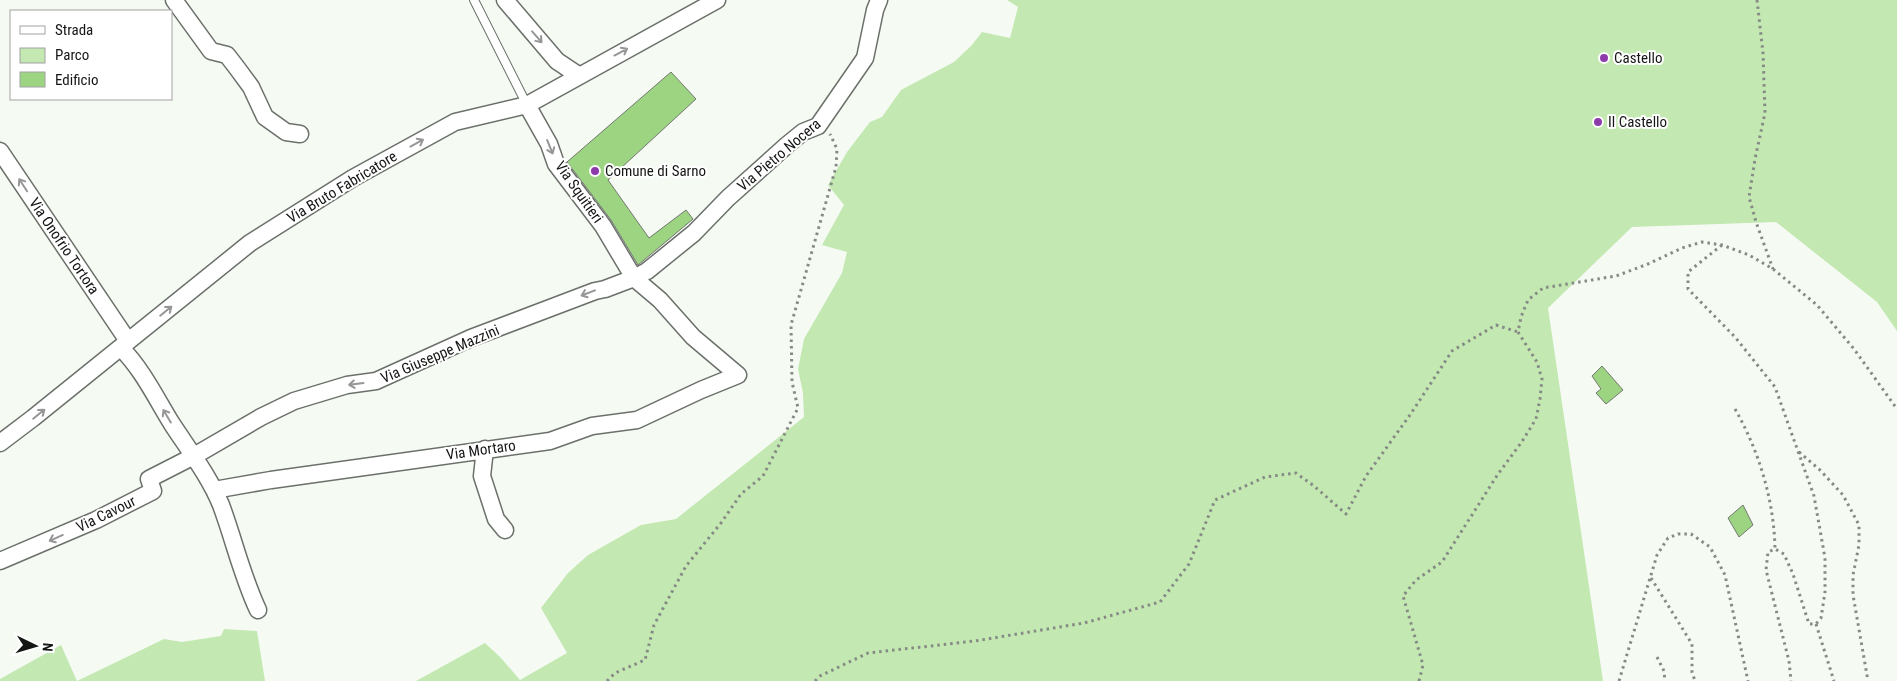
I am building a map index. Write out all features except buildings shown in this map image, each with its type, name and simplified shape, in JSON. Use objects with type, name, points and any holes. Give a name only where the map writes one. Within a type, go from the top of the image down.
[{"type":"street","points":[[174,0],[212,51],[227,55],[251,87],[265,117],[286,132],[300,134]]},
{"type":"street","points":[[505,0],[557,61],[578,75]]},
{"type":"street","name":"Via Bruto Fabricatore","points":[[0,443],[250,243],[353,178],[455,122],[526,105],[717,0]]},
{"type":"street","name":"Via Pietro Nocera","points":[[634,278],[647,271],[694,233],[750,177],[803,132],[818,126],[865,58],[875,10],[880,0]]},
{"type":"street","name":"Via Squitieri","points":[[526,105],[549,144],[556,164],[598,220],[634,278],[654,294],[693,337],[738,375]]},
{"type":"street","name":"Via Onofrio Tortora","points":[[0,151],[125,344],[214,490],[221,504],[249,591],[258,610]]},
{"type":"street","name":"Via Giuseppe Mazzini","points":[[194,456],[261,417],[294,401],[347,385],[376,382],[471,338],[595,290],[605,289],[634,278]]},
{"type":"street","name":"Via Mortaro","points":[[214,490],[271,480],[550,441],[592,426],[637,420],[738,375]]},
{"type":"street","points":[[485,450],[482,476],[496,519],[505,530]]},
{"type":"street","name":"Via Cavour","points":[[0,561],[96,520],[153,491],[149,479],[194,456]]},
{"type":"lane","points":[[474,0],[526,105]]},
{"type":"path","points":[[1757,0],[1763,53],[1765,113],[1749,197],[1773,269]]},
{"type":"path","points":[[607,681],[615,672],[645,660],[654,625],[686,566],[721,523],[741,494],[764,476],[798,408],[792,382],[790,325],[836,167],[837,148],[827,126],[827,114]]},
{"type":"path","points":[[1518,332],[1521,317],[1528,300],[1543,288],[1616,276],[1682,248],[1702,242],[1722,245],[1749,255],[1773,269],[1817,305],[1854,349],[1897,409]]},
{"type":"path","points":[[1722,245],[1688,272],[1688,289],[1735,337],[1775,387],[1814,496],[1825,558],[1825,592],[1821,618],[1816,624]]},
{"type":"path","points":[[815,681],[820,676],[868,653],[975,641],[1084,623],[1160,602],[1189,564],[1215,500],[1265,477],[1296,473],[1346,514],[1366,476],[1410,415],[1452,351],[1496,324],[1518,332],[1538,362],[1542,378],[1536,419],[1498,474],[1442,562],[1416,580],[1403,596],[1423,665],[1418,681]]},
{"type":"path","points":[[1735,409],[1746,428],[1758,456],[1774,524],[1775,549]]},
{"type":"path","points":[[1798,452],[1820,470],[1844,495],[1859,525],[1859,545],[1853,575],[1853,595],[1868,681]]},
{"type":"path","points":[[1619,681],[1657,555],[1668,538],[1678,534],[1691,534],[1710,547],[1725,575],[1748,681]]},
{"type":"path","points":[[1775,549],[1784,554],[1793,574],[1809,624],[1816,624]]},
{"type":"path","points":[[1775,549],[1768,552],[1766,570],[1789,661],[1791,681]]},
{"type":"path","points":[[1650,578],[1692,644],[1692,672],[1695,681]]},
{"type":"path","points":[[1816,624],[1834,681]]},
{"type":"path","points":[[1657,657],[1664,671],[1665,681]]},
{"type":"green space","points":[[1007,0],[1897,0],[1897,331],[1877,302],[1776,222],[1632,227],[1548,308],[1603,681],[416,681],[485,643],[520,680],[567,653],[541,608],[568,573],[588,555],[641,525],[676,519],[804,417],[803,393],[798,369],[804,339],[842,273],[847,252],[822,245],[844,205],[828,185],[847,152],[870,122],[882,117],[901,90],[954,62],[972,45],[982,32],[1010,38],[1018,7]]},
{"type":"green space","points":[[224,629],[257,631],[265,681],[77,681],[164,639],[182,642],[221,636]]},
{"type":"green space","points":[[61,645],[77,681],[0,681],[0,679]]},
{"type":"place","name":"Castello","points":[[1604,58]]},
{"type":"place","name":"Il Castello","points":[[1598,122]]},
{"type":"place","name":"Comune di Sarno","points":[[595,171]]}]
